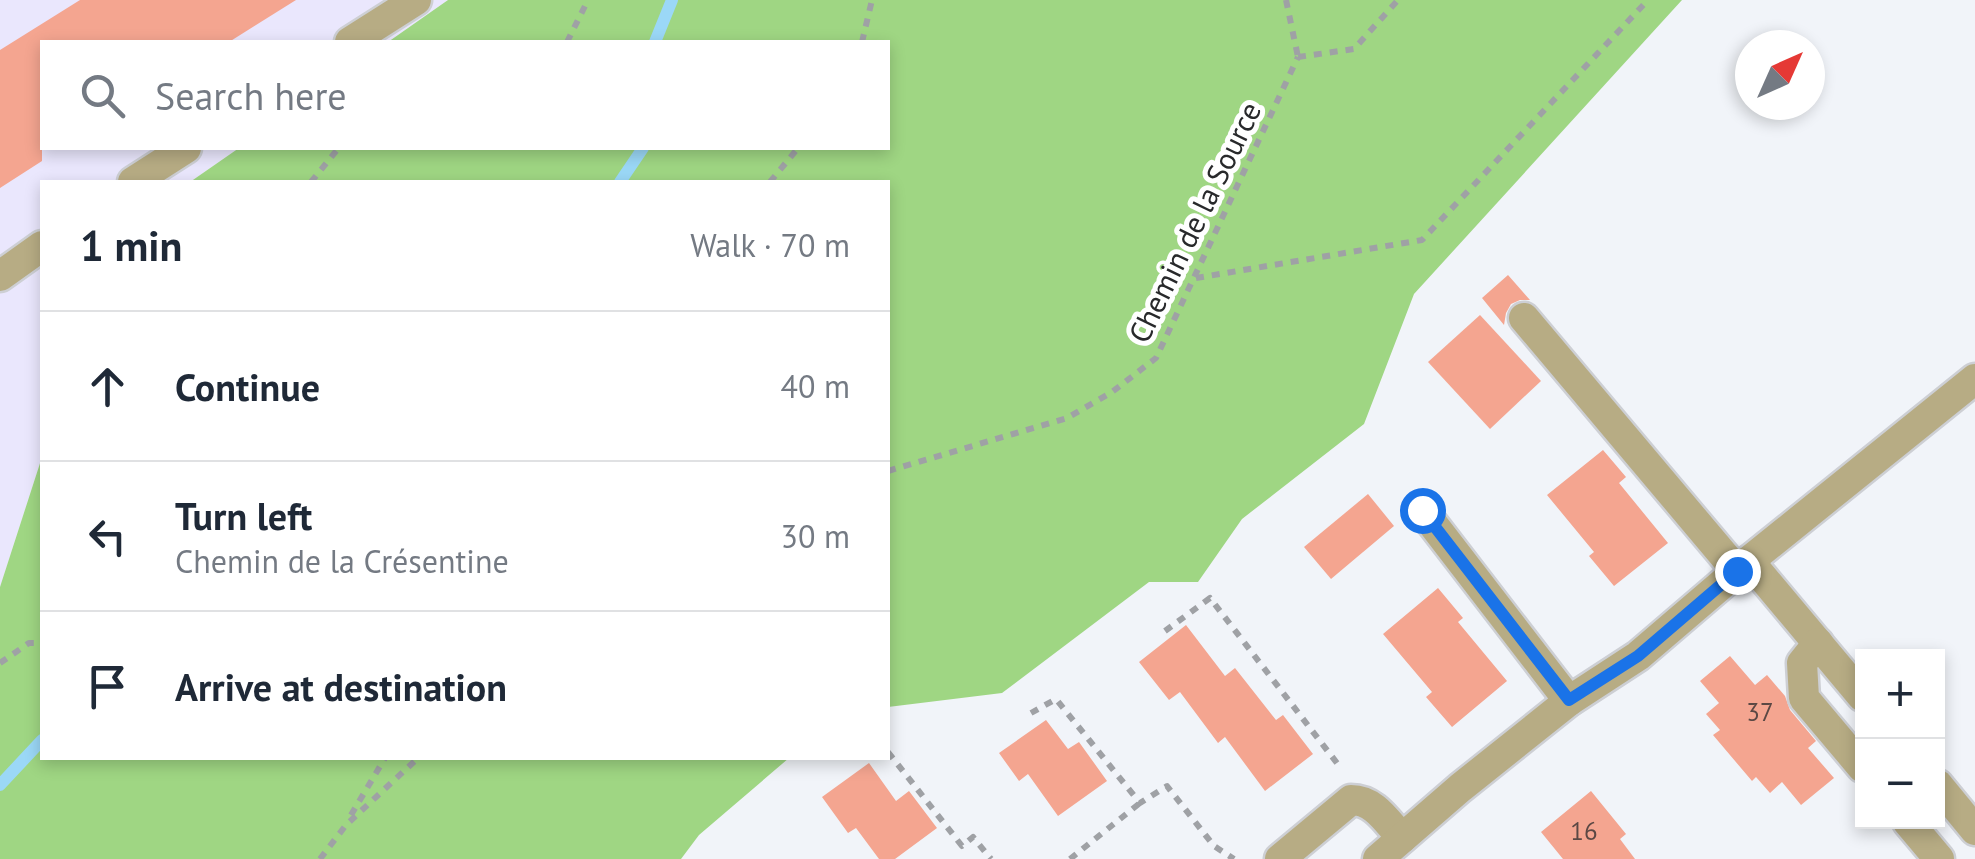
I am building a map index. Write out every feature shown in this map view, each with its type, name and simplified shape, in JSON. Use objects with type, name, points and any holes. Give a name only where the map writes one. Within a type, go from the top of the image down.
[{"type":"street","points":[[353,40],[416,0]]},
{"type":"street","points":[[136,180],[183,150]]},
{"type":"street","points":[[0,276],[40,247]]},
{"type":"street","points":[[1524,318],[1855,688]]},
{"type":"street","points":[[1378,859],[1569,700],[1638,656],[1975,379]]},
{"type":"street","points":[[1422,510],[1569,700]]},
{"type":"street","points":[[1818,644],[1802,663],[1804,698],[1855,759]]},
{"type":"street","points":[[1945,794],[1975,830]]},
{"type":"street","points":[[1280,859],[1352,800],[1372,804],[1402,838]]},
{"type":"street","points":[[1914,829],[1939,859]]},
{"type":"path","points":[[568,40],[588,0]]},
{"type":"path","points":[[862,40],[872,0]]},
{"type":"path","points":[[1286,0],[1298,57],[1354,49],[1398,0]]},
{"type":"path","points":[[1194,279],[1422,240],[1648,0]]},
{"type":"path","name":"Chemin de la Source","points":[[890,470],[1068,418],[1112,392],[1156,358],[1298,57]]},
{"type":"path","points":[[313,180],[337,150]]},
{"type":"path","points":[[772,180],[796,150]]},
{"type":"path","points":[[1165,631],[1210,598],[1331,754],[1360,800]]},
{"type":"path","points":[[0,663],[30,643],[40,643]]},
{"type":"path","points":[[1030,713],[1056,699],[1140,803]]},
{"type":"path","points":[[890,755],[962,846],[974,837],[991,859]]},
{"type":"path","points":[[320,859],[346,825],[384,760]]},
{"type":"path","points":[[346,825],[416,760]]},
{"type":"path","points":[[1070,859],[1167,786],[1214,846],[1234,859]]},
{"type":"shaded area","points":[[0,0],[448,0],[391,40],[40,40],[40,150],[236,150],[193,180],[40,180],[40,463],[0,587]]},
{"type":"green space","points":[[448,0],[1682,0],[1414,294],[1364,424],[1242,519],[1198,582],[1149,582],[1002,693],[890,707],[890,180],[193,180],[236,150],[890,150],[890,40],[391,40]]},
{"type":"green space","points":[[40,463],[40,760],[787,760],[699,835],[681,859],[0,859],[0,587]]},
{"type":"building","points":[[80,0],[296,0],[232,40],[40,40],[42,161],[0,188],[0,50]]},
{"type":"building","points":[[1508,275],[1530,300],[1511,304],[1504,325],[1482,298]]},
{"type":"building","points":[[1480,315],[1541,381],[1490,429],[1428,362]]},
{"type":"building","points":[[1603,450],[1626,477],[1619,483],[1668,543],[1614,586],[1589,556],[1594,552],[1547,495]]},
{"type":"building","points":[[1368,494],[1394,526],[1331,579],[1304,547]]},
{"type":"building","points":[[1438,588],[1463,618],[1458,622],[1507,681],[1452,727],[1426,697],[1432,692],[1383,634]]},
{"type":"building","points":[[1186,625],[1225,676],[1235,668],[1276,720],[1283,715],[1313,754],[1265,791],[1225,737],[1218,743],[1180,692],[1169,700],[1139,662]]},
{"type":"building","points":[[1730,656],[1755,685],[1767,675],[1785,696],[1790,710],[1816,741],[1808,748],[1834,778],[1801,805],[1782,782],[1770,793],[1756,777],[1752,781],[1713,735],[1720,730],[1706,714],[1719,703],[1700,681]]},
{"type":"building","points":[[1046,720],[1068,749],[1079,742],[1107,781],[1058,816],[1028,774],[1019,781],[999,753]]},
{"type":"building","points":[[869,763],[896,801],[909,791],[937,828],[895,859],[879,859],[856,828],[848,833],[822,797]]},
{"type":"building","points":[[1591,791],[1626,834],[1620,839],[1635,859],[1563,859],[1541,832]]},
{"type":"waterway","points":[[656,40],[672,0]]},
{"type":"waterway","points":[[621,180],[642,150]]},
{"type":"waterway","points":[[0,785],[40,742]]},
{"type":"route","points":[[1422,510],[1569,700],[1638,656],[1737,571]]}]
